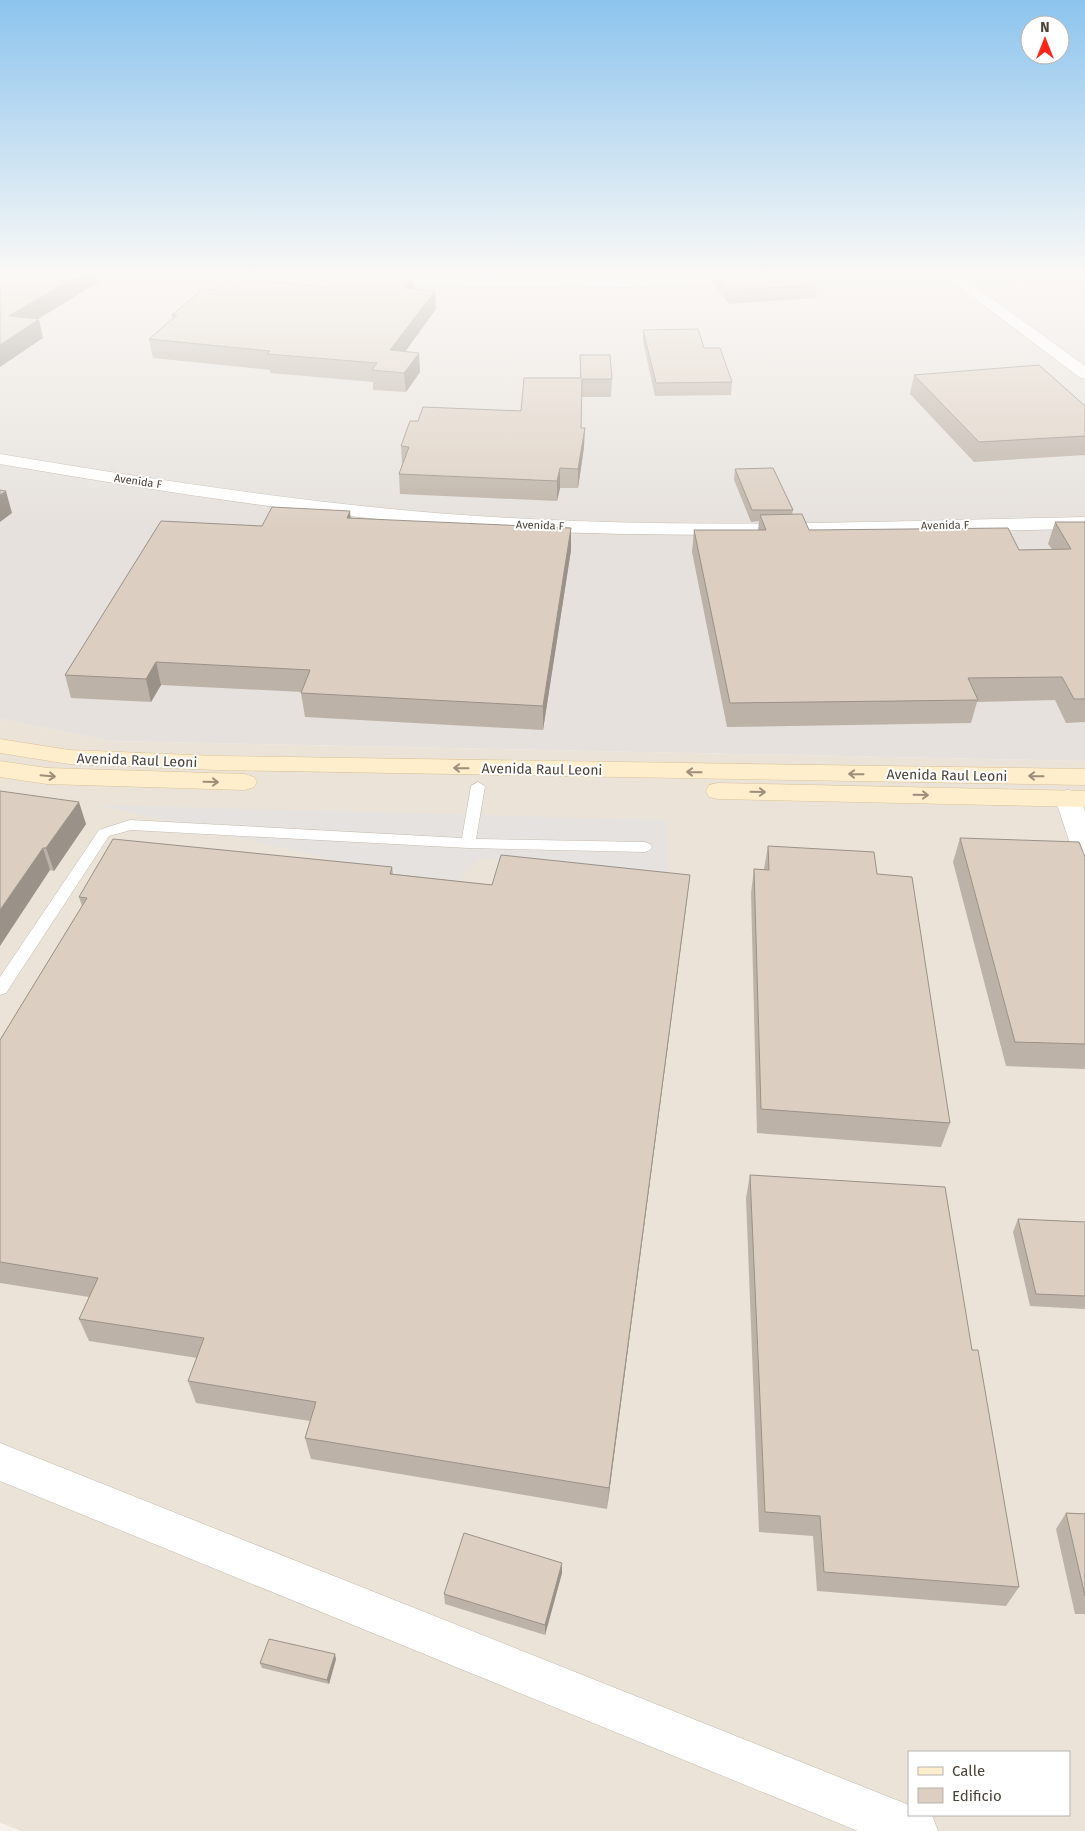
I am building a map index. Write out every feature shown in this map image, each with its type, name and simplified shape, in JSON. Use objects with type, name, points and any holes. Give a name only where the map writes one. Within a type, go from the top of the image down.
[{"type":"main road","name":"Avenida Raul Leoni","points":[[0,746],[69,757],[218,763],[1085,777]]},
{"type":"main road","name":"Avenida Raul Leoni","points":[[0,769],[47,776],[174,781],[1077,799]]},
{"type":"street","points":[[1064,358],[1085,374]]},
{"type":"street","name":"Avenida F","points":[[0,459],[369,514],[511,524],[657,530],[1085,522]]},
{"type":"street","points":[[1077,799],[1085,850]]},
{"type":"street","points":[[0,1462],[915,1831]]},
{"type":"lane","points":[[468,843],[478,786]]},
{"type":"lane","points":[[0,989],[104,833],[130,825],[468,843],[645,847]]},
{"type":"shaded area","points":[[0,358],[1085,358],[1085,761],[110,741],[0,719]]},
{"type":"shaded area","points":[[0,719],[110,741],[1085,761],[1085,1831],[22,1831],[0,1823]]},
{"type":"shaded area","points":[[99,805],[667,820],[669,882],[479,858],[453,888]]},
{"type":"building","points":[[321,358],[415,358],[404,373],[372,370],[377,363]]},
{"type":"building","points":[[580,358],[610,358],[612,379],[582,379],[581,428],[585,428],[578,469],[560,468],[557,481],[399,474],[409,447],[401,446],[410,421],[418,421],[423,407],[521,411],[524,378],[581,378]]},
{"type":"building","points":[[650,358],[724,358],[732,382],[656,383]]},
{"type":"building","points":[[1039,365],[1085,406],[1085,436],[979,442],[914,375]]},
{"type":"building","points":[[773,468],[793,510],[752,510],[735,469]]},
{"type":"building","points":[[272,507],[350,511],[347,518],[571,528],[543,706],[301,693],[310,670],[156,662],[146,679],[65,675],[161,521],[262,526]]},
{"type":"building","points":[[802,514],[809,530],[1008,528],[1019,550],[1071,549],[1055,522],[1085,522],[1085,699],[1074,699],[1062,677],[968,678],[978,700],[730,703],[694,530],[766,530],[760,515]]},
{"type":"building","points":[[0,791],[79,802],[46,848],[43,848],[0,910]]},
{"type":"building","points":[[960,838],[1079,842],[1085,857],[1085,1044],[1015,1042]]},
{"type":"building","points":[[113,839],[392,867],[390,874],[492,885],[501,855],[690,875],[609,1488],[305,1438],[316,1402],[188,1381],[204,1338],[79,1319],[98,1278],[0,1262],[0,1040],[87,898],[79,897]]},
{"type":"building","points":[[768,846],[874,852],[877,874],[912,877],[950,1123],[761,1109],[754,869],[769,870]]},
{"type":"building","points":[[750,1175],[945,1187],[972,1350],[978,1350],[1019,1587],[824,1572],[820,1516],[765,1512]]},
{"type":"building","points":[[1018,1219],[1085,1222],[1085,1296],[1036,1294]]},
{"type":"building","points":[[1066,1513],[1085,1514],[1085,1596]]},
{"type":"building","points":[[464,1533],[562,1563],[545,1625],[444,1594]]},
{"type":"building","points":[[269,1639],[335,1654],[327,1680],[260,1663]]}]
